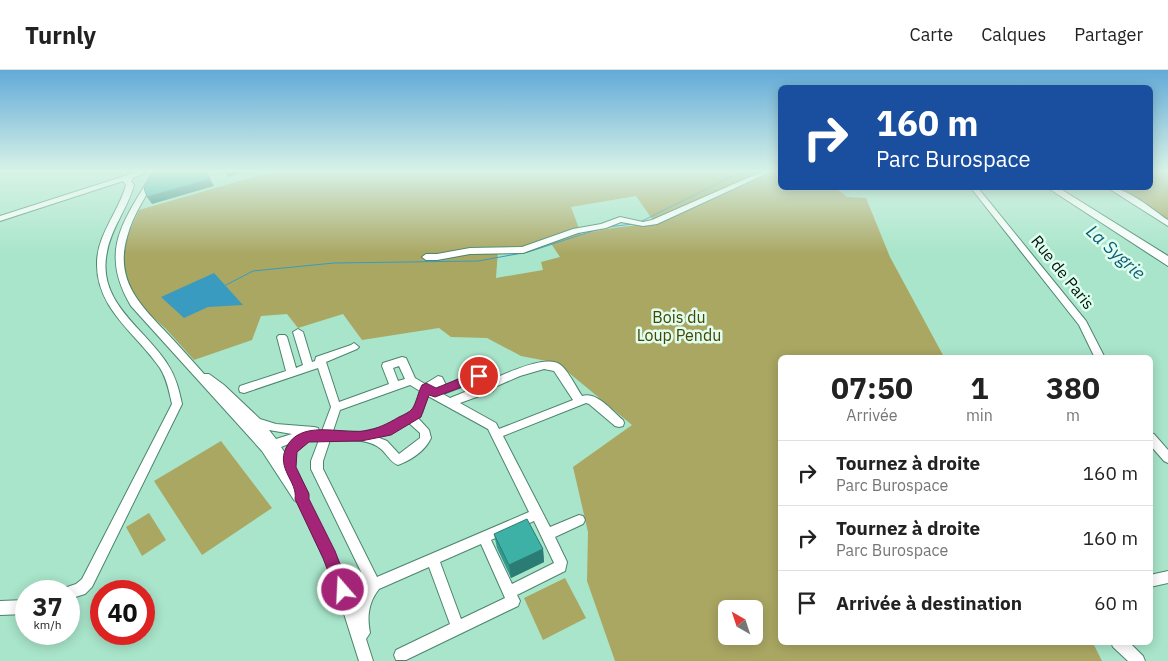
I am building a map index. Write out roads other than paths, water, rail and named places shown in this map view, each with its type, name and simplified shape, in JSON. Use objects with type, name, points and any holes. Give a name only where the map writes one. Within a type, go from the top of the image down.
[{"type":"highway","points":[[1072,200],[1132,236],[1168,262]]},
{"type":"highway","points":[[1082,200],[1109,215],[1168,255]]},
{"type":"street","points":[[0,214],[47,200]]},
{"type":"street","points":[[0,218],[54,200]]},
{"type":"street","points":[[80,589],[87,583],[177,404],[177,396],[167,371],[115,312],[102,283],[101,255],[113,222],[125,200]]},
{"type":"street","points":[[140,200],[130,218],[120,243],[119,275],[134,304],[197,371],[208,386],[270,445],[290,467],[303,494],[302,499]]},
{"type":"street","points":[[426,257],[470,251],[523,250],[576,231],[603,226],[620,219],[638,223],[654,222],[704,200]]},
{"type":"street","name":"Rue de Paris","points":[[983,200],[1083,323],[1099,355]]},
{"type":"street","points":[[1133,200],[1168,224]]},
{"type":"street","points":[[298,332],[309,367]]},
{"type":"street","points":[[282,337],[292,373]]},
{"type":"street","points":[[354,347],[320,360],[336,407],[317,461],[318,475],[345,523],[374,585]]},
{"type":"street","points":[[395,386],[387,366],[402,361],[411,381]]},
{"type":"street","points":[[244,389],[321,363]]},
{"type":"street","points":[[451,402],[489,388],[492,383],[545,364],[555,366],[579,401]]},
{"type":"street","points":[[197,371],[224,392],[254,422],[270,445],[298,496],[302,499],[338,575],[366,661]]},
{"type":"street","points":[[270,445],[290,438],[327,435],[361,436],[386,431],[418,411],[435,390],[482,375],[487,377],[492,383]]},
{"type":"street","points":[[336,407],[411,381],[435,390],[451,402],[492,426],[561,562],[560,567],[509,592]]},
{"type":"street","points":[[497,434],[579,401],[592,400],[619,423]]},
{"type":"street","points":[[361,436],[383,444],[398,460],[424,444],[426,435],[410,417]]},
{"type":"street","points":[[254,422],[269,427],[310,430],[327,435]]},
{"type":"street","points":[[270,445],[288,429]]},
{"type":"street","points":[[383,444],[386,431]]},
{"type":"street","points":[[290,467],[291,450],[306,437]]},
{"type":"street","points":[[1153,440],[1168,458]]},
{"type":"street","points":[[370,661],[360,622],[365,599],[374,585],[538,514]]},
{"type":"street","points":[[547,534],[579,520]]},
{"type":"street","points":[[402,655],[513,601],[484,538]]},
{"type":"street","points":[[433,560],[458,628]]},
{"type":"street","points":[[1153,580],[1168,577]]},
{"type":"street","points":[[0,608],[15,607]]},
{"type":"street","points":[[1121,645],[1138,661]]},
{"type":"water","points":[[214,273],[243,305],[208,307],[184,318],[161,297]]},
{"type":"waterway","points":[[640,222],[685,200]]},
{"type":"waterway","points":[[608,227],[633,224]]},
{"type":"waterway","points":[[224,286],[253,271],[334,263],[478,261],[528,252],[599,229]]},
{"type":"water label","name":"La Sygrie","points":[[1116,252]]},
{"type":"park label","name":"Bois du Loup Pendu","points":[[679,326]]}]
